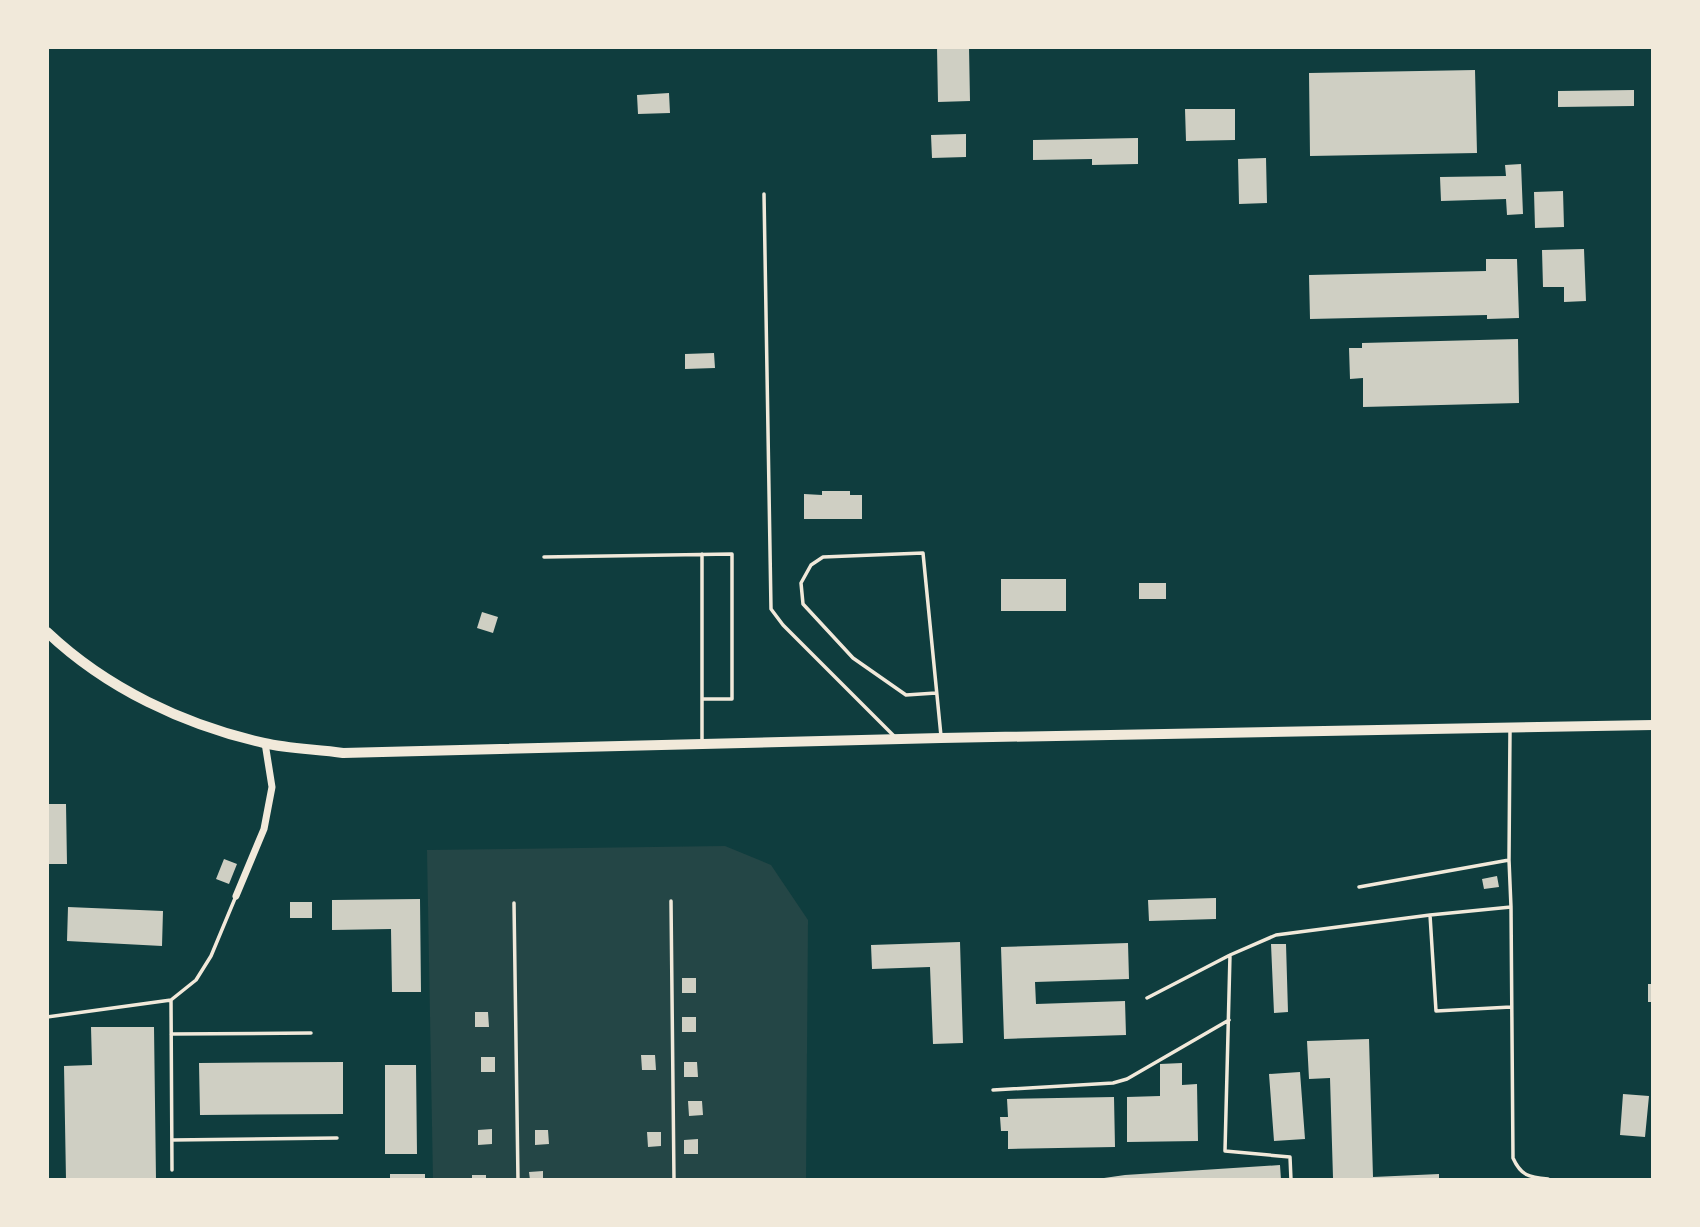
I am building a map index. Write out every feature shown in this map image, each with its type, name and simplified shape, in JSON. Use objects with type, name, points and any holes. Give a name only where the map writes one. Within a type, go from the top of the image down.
[{"type":"street","points":[[47,632],[100,674],[143,700],[208,728],[265,743],[343,752],[1653,725]]},
{"type":"street","points":[[236,896],[264,828],[272,787],[265,743]]},
{"type":"lane","points":[[764,194],[771,609],[783,625],[898,740]]},
{"type":"lane","points":[[936,693],[906,695],[853,658],[803,604],[801,583],[811,565],[823,557],[923,553],[941,738]]},
{"type":"lane","points":[[702,554],[702,744]]},
{"type":"lane","points":[[544,557],[732,554],[732,699],[702,699]]},
{"type":"lane","points":[[1510,729],[1513,1158],[1525,1176],[1548,1179]]},
{"type":"lane","points":[[1359,887],[1509,860]]},
{"type":"lane","points":[[47,1017],[171,1000],[195,980],[211,956],[236,896]]},
{"type":"lane","points":[[671,901],[674,1180]]},
{"type":"lane","points":[[514,904],[518,1180]]},
{"type":"lane","points":[[1147,998],[1230,955],[1276,935],[1511,907]]},
{"type":"lane","points":[[1430,915],[1436,1011],[1511,1007]]},
{"type":"lane","points":[[1230,955],[1225,1151],[1290,1157],[1291,1180]]},
{"type":"lane","points":[[171,1000],[173,1170]]},
{"type":"lane","points":[[993,1090],[1113,1083],[1127,1079],[1229,1020]]},
{"type":"lane","points":[[171,1034],[311,1033]]},
{"type":"lane","points":[[172,1140],[337,1138]]},
{"type":"shaded area","points":[[725,846],[771,865],[808,920],[806,1180],[433,1180],[427,850]]},
{"type":"building","points":[[937,47],[969,47],[970,101],[938,102]]},
{"type":"building","points":[[1475,70],[1477,153],[1310,156],[1309,73]]},
{"type":"building","points":[[1634,90],[1634,106],[1558,107],[1558,91]]},
{"type":"building","points":[[669,93],[670,113],[638,114],[637,95]]},
{"type":"building","points":[[1185,109],[1235,109],[1235,140],[1186,141]]},
{"type":"building","points":[[966,134],[966,157],[932,158],[931,135]]},
{"type":"building","points":[[1138,138],[1138,164],[1092,165],[1092,159],[1033,160],[1033,140]]},
{"type":"building","points":[[1266,158],[1267,203],[1239,204],[1238,159]]},
{"type":"building","points":[[1521,164],[1523,214],[1507,215],[1506,199],[1441,201],[1440,177],[1506,176],[1505,165]]},
{"type":"building","points":[[1563,191],[1564,227],[1535,228],[1534,192]]},
{"type":"building","points":[[1584,249],[1586,301],[1564,302],[1564,287],[1543,287],[1542,250]]},
{"type":"building","points":[[1486,259],[1517,259],[1519,318],[1487,319],[1487,315],[1310,319],[1309,275],[1486,271]]},
{"type":"building","points":[[1518,339],[1519,403],[1363,407],[1363,378],[1350,379],[1349,348],[1362,348],[1362,343]]},
{"type":"building","points":[[714,353],[715,368],[685,369],[685,354]]},
{"type":"building","points":[[822,491],[850,491],[850,495],[862,495],[862,519],[804,519],[804,494],[822,495]]},
{"type":"building","points":[[1001,579],[1066,579],[1066,611],[1001,611]]},
{"type":"building","points":[[1139,583],[1166,583],[1166,599],[1139,599]]},
{"type":"building","points":[[482,612],[498,617],[493,633],[477,628]]},
{"type":"building","points":[[47,804],[66,804],[67,864],[47,864]]},
{"type":"building","points":[[224,859],[237,864],[229,884],[216,879]]},
{"type":"building","points":[[1497,876],[1499,887],[1484,889],[1482,879]]},
{"type":"building","points":[[1216,898],[1216,919],[1149,921],[1148,900]]},
{"type":"building","points":[[420,899],[421,992],[392,992],[391,929],[332,930],[332,900]]},
{"type":"building","points":[[290,902],[312,902],[312,918],[290,918]]},
{"type":"building","points":[[68,907],[163,911],[162,946],[67,941]]},
{"type":"building","points":[[960,942],[963,1043],[933,1044],[930,967],[872,969],[871,945]]},
{"type":"building","points":[[1128,943],[1129,979],[1035,982],[1036,1004],[1125,1001],[1126,1035],[1004,1039],[1001,947]]},
{"type":"building","points":[[1271,944],[1286,944],[1288,1012],[1274,1013]]},
{"type":"building","points":[[682,978],[696,978],[696,993],[682,993]]},
{"type":"building","points":[[1648,984],[1653,984],[1653,1002],[1648,1002]]},
{"type":"building","points":[[475,1012],[488,1012],[489,1027],[475,1027]]},
{"type":"building","points":[[682,1017],[696,1017],[696,1032],[682,1032]]},
{"type":"building","points":[[91,1027],[154,1027],[156,1180],[66,1180],[64,1066],[92,1065]]},
{"type":"building","points":[[1369,1039],[1373,1177],[1439,1174],[1439,1180],[1333,1178],[1330,1078],[1309,1079],[1307,1041]]},
{"type":"building","points":[[641,1055],[655,1055],[656,1070],[642,1070]]},
{"type":"building","points":[[481,1057],[495,1057],[495,1072],[481,1072]]},
{"type":"building","points":[[343,1062],[343,1114],[200,1115],[199,1063]]},
{"type":"building","points":[[684,1062],[697,1062],[698,1077],[684,1077]]},
{"type":"building","points":[[1182,1063],[1182,1085],[1197,1084],[1198,1141],[1127,1142],[1127,1097],[1160,1096],[1160,1064]]},
{"type":"building","points":[[385,1065],[416,1065],[417,1154],[385,1154]]},
{"type":"building","points":[[1300,1072],[1305,1139],[1274,1141],[1269,1074]]},
{"type":"building","points":[[1623,1094],[1649,1096],[1645,1137],[1620,1135]]},
{"type":"building","points":[[1114,1097],[1115,1147],[1008,1149],[1008,1131],[1001,1131],[1000,1117],[1008,1117],[1007,1099]]},
{"type":"building","points":[[688,1101],[702,1101],[703,1115],[689,1116]]},
{"type":"building","points":[[492,1129],[492,1144],[478,1145],[478,1130]]},
{"type":"building","points":[[535,1130],[548,1130],[549,1144],[535,1145]]},
{"type":"building","points":[[647,1132],[661,1132],[661,1146],[648,1147]]},
{"type":"building","points":[[698,1139],[698,1154],[684,1154],[684,1140]]},
{"type":"building","points":[[1280,1165],[1281,1180],[1104,1180],[1125,1175]]},
{"type":"building","points":[[543,1171],[543,1180],[530,1180],[529,1172]]},
{"type":"building","points":[[390,1174],[425,1174],[425,1180],[390,1180]]},
{"type":"building","points":[[472,1175],[486,1175],[486,1180],[472,1180]]}]
